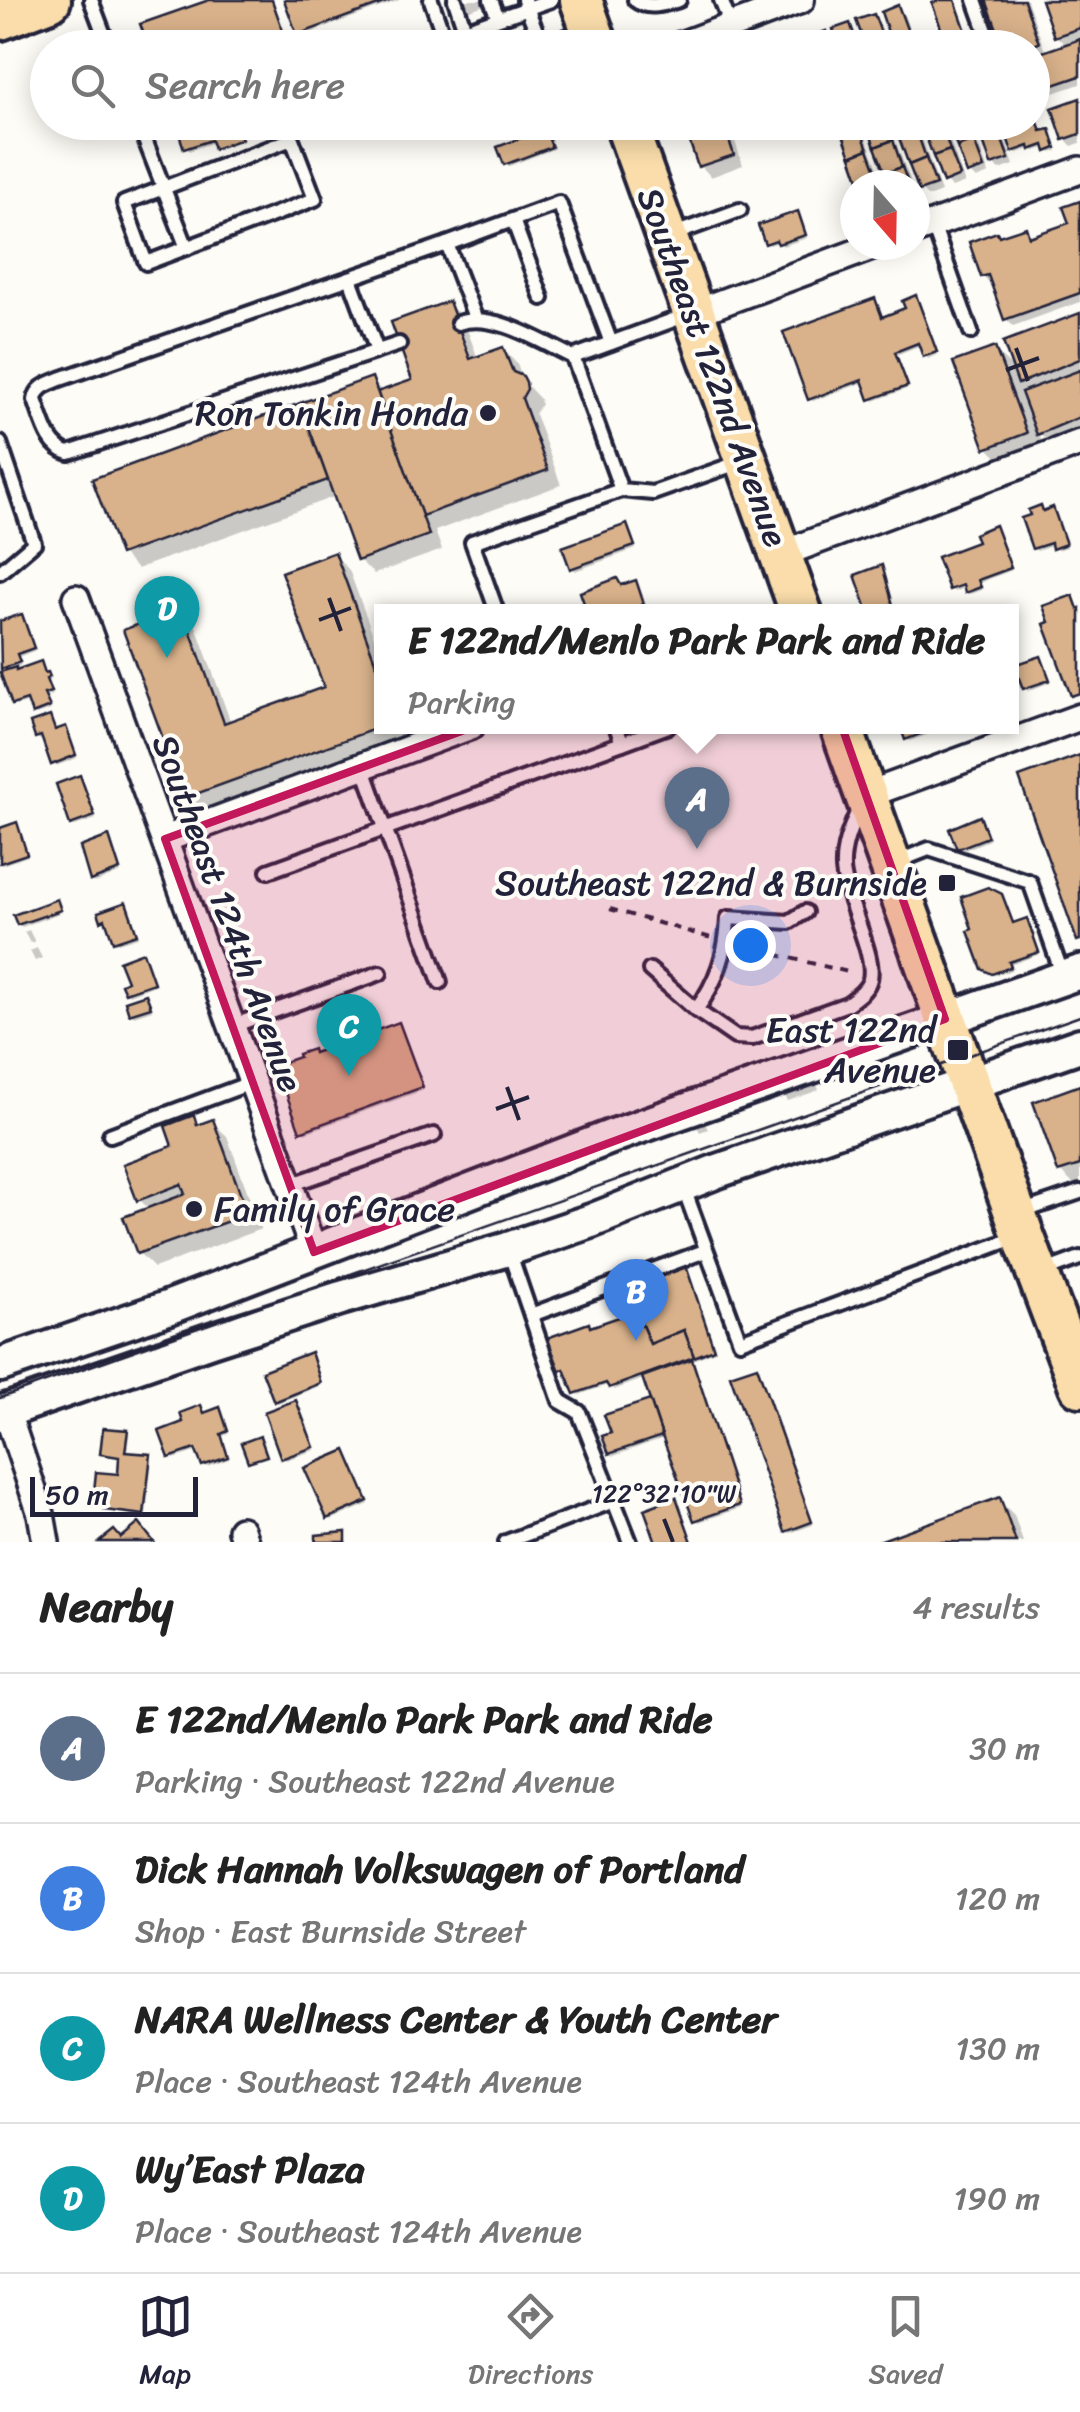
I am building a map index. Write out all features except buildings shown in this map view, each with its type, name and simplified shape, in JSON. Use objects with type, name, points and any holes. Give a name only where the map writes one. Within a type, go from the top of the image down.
[{"type":"main road","points":[[0,19],[43,1]]},
{"type":"main road","name":"Southeast 122nd Avenue","points":[[631,140],[781,554],[795,604]]},
{"type":"main road","points":[[844,734],[1019,1224],[1038,1274],[1071,1338],[1080,1386]]},
{"type":"street","points":[[720,30],[801,0]]},
{"type":"street","points":[[930,226],[1080,170]]},
{"type":"street","points":[[694,313],[840,259]]},
{"type":"street","points":[[781,554],[1080,443]]},
{"type":"street","name":"Southeast 124th Avenue","points":[[76,598],[314,1252]]},
{"type":"street","points":[[864,796],[1080,717]]},
{"type":"street","points":[[164,838],[450,734]]},
{"type":"street","points":[[46,1542],[41,1514],[3,1412],[304,1310],[508,1249],[682,1185],[956,1052],[1072,975]]},
{"type":"street","points":[[0,1366],[168,1308],[616,1135],[956,1052],[1080,1045]]},
{"type":"lane","points":[[91,0],[103,30]]},
{"type":"lane","points":[[431,0],[442,30]]},
{"type":"lane","points":[[455,0],[465,30],[525,4],[551,0]]},
{"type":"lane","points":[[491,0],[498,18]]},
{"type":"lane","points":[[636,0],[640,4],[663,5],[679,0]]},
{"type":"lane","points":[[721,0],[731,26]]},
{"type":"lane","points":[[975,0],[986,30]]},
{"type":"lane","points":[[525,4],[536,30]]},
{"type":"lane","points":[[145,140],[187,248]]},
{"type":"lane","points":[[289,140],[124,203],[146,263],[315,198],[292,140]]},
{"type":"lane","points":[[399,344],[69,453],[57,448],[50,439],[35,400],[42,387],[60,380],[559,203],[610,343]]},
{"type":"lane","points":[[666,237],[740,210]]},
{"type":"lane","points":[[514,220],[542,298]]},
{"type":"lane","points":[[930,241],[971,332]]},
{"type":"lane","points":[[448,244],[476,320]]},
{"type":"lane","points":[[350,278],[377,351]]},
{"type":"lane","points":[[458,323],[476,320],[500,324],[574,356],[694,313]]},
{"type":"lane","points":[[574,356],[622,490]]},
{"type":"lane","points":[[0,443],[34,544],[0,572]]},
{"type":"lane","points":[[495,604],[472,542],[622,490],[653,493],[747,460]]},
{"type":"lane","points":[[619,734],[622,743]]},
{"type":"lane","points":[[268,871],[646,734]]},
{"type":"lane","points":[[363,766],[440,982]]},
{"type":"lane","points":[[650,970],[735,1037],[752,1038],[847,1004],[869,984],[870,978],[870,960],[846,892],[842,864],[845,841],[864,796]]},
{"type":"lane","points":[[889,865],[929,850],[1030,882],[1072,975]]},
{"type":"lane","points":[[696,1010],[717,977],[728,918],[790,922],[805,912]]},
{"type":"lane","points":[[232,1026],[380,973]]},
{"type":"lane","points":[[110,1136],[252,1082]]},
{"type":"lane","points":[[290,1185],[434,1135]]},
{"type":"lane","points":[[682,1185],[740,1341],[1019,1224],[1080,1192]]},
{"type":"lane","points":[[508,1249],[560,1401],[579,1412],[630,1542]]},
{"type":"lane","points":[[531,1315],[706,1251]]},
{"type":"lane","points":[[1038,1274],[1080,1258]]},
{"type":"lane","points":[[506,1542],[614,1502]]},
{"type":"path","points":[[610,909],[870,978]]},
{"type":"highlighted area","points":[[800,608],[945,1019],[314,1252],[165,839]]},
{"type":"tram line","points":[[0,1398],[1080,1016]]},
{"type":"place","name":"Ron Tonkin Honda","points":[[488,413]]},
{"type":"place","name":"Wy’East Plaza","points":[[167,658]]},
{"type":"place","name":"E 122nd/Menlo Park Park and Ride","points":[[697,849]]},
{"type":"place","name":"Southeast 122nd & Burnside","points":[[947,883]]},
{"type":"place","name":"East 122nd Avenue","points":[[958,1050]]},
{"type":"place","name":"NARA Wellness Center & Youth Center","points":[[349,1076]]},
{"type":"place","name":"Family of Grace","points":[[194,1209]]},
{"type":"place","name":"Dick Hannah Volkswagen of Portland","points":[[636,1341]]}]
